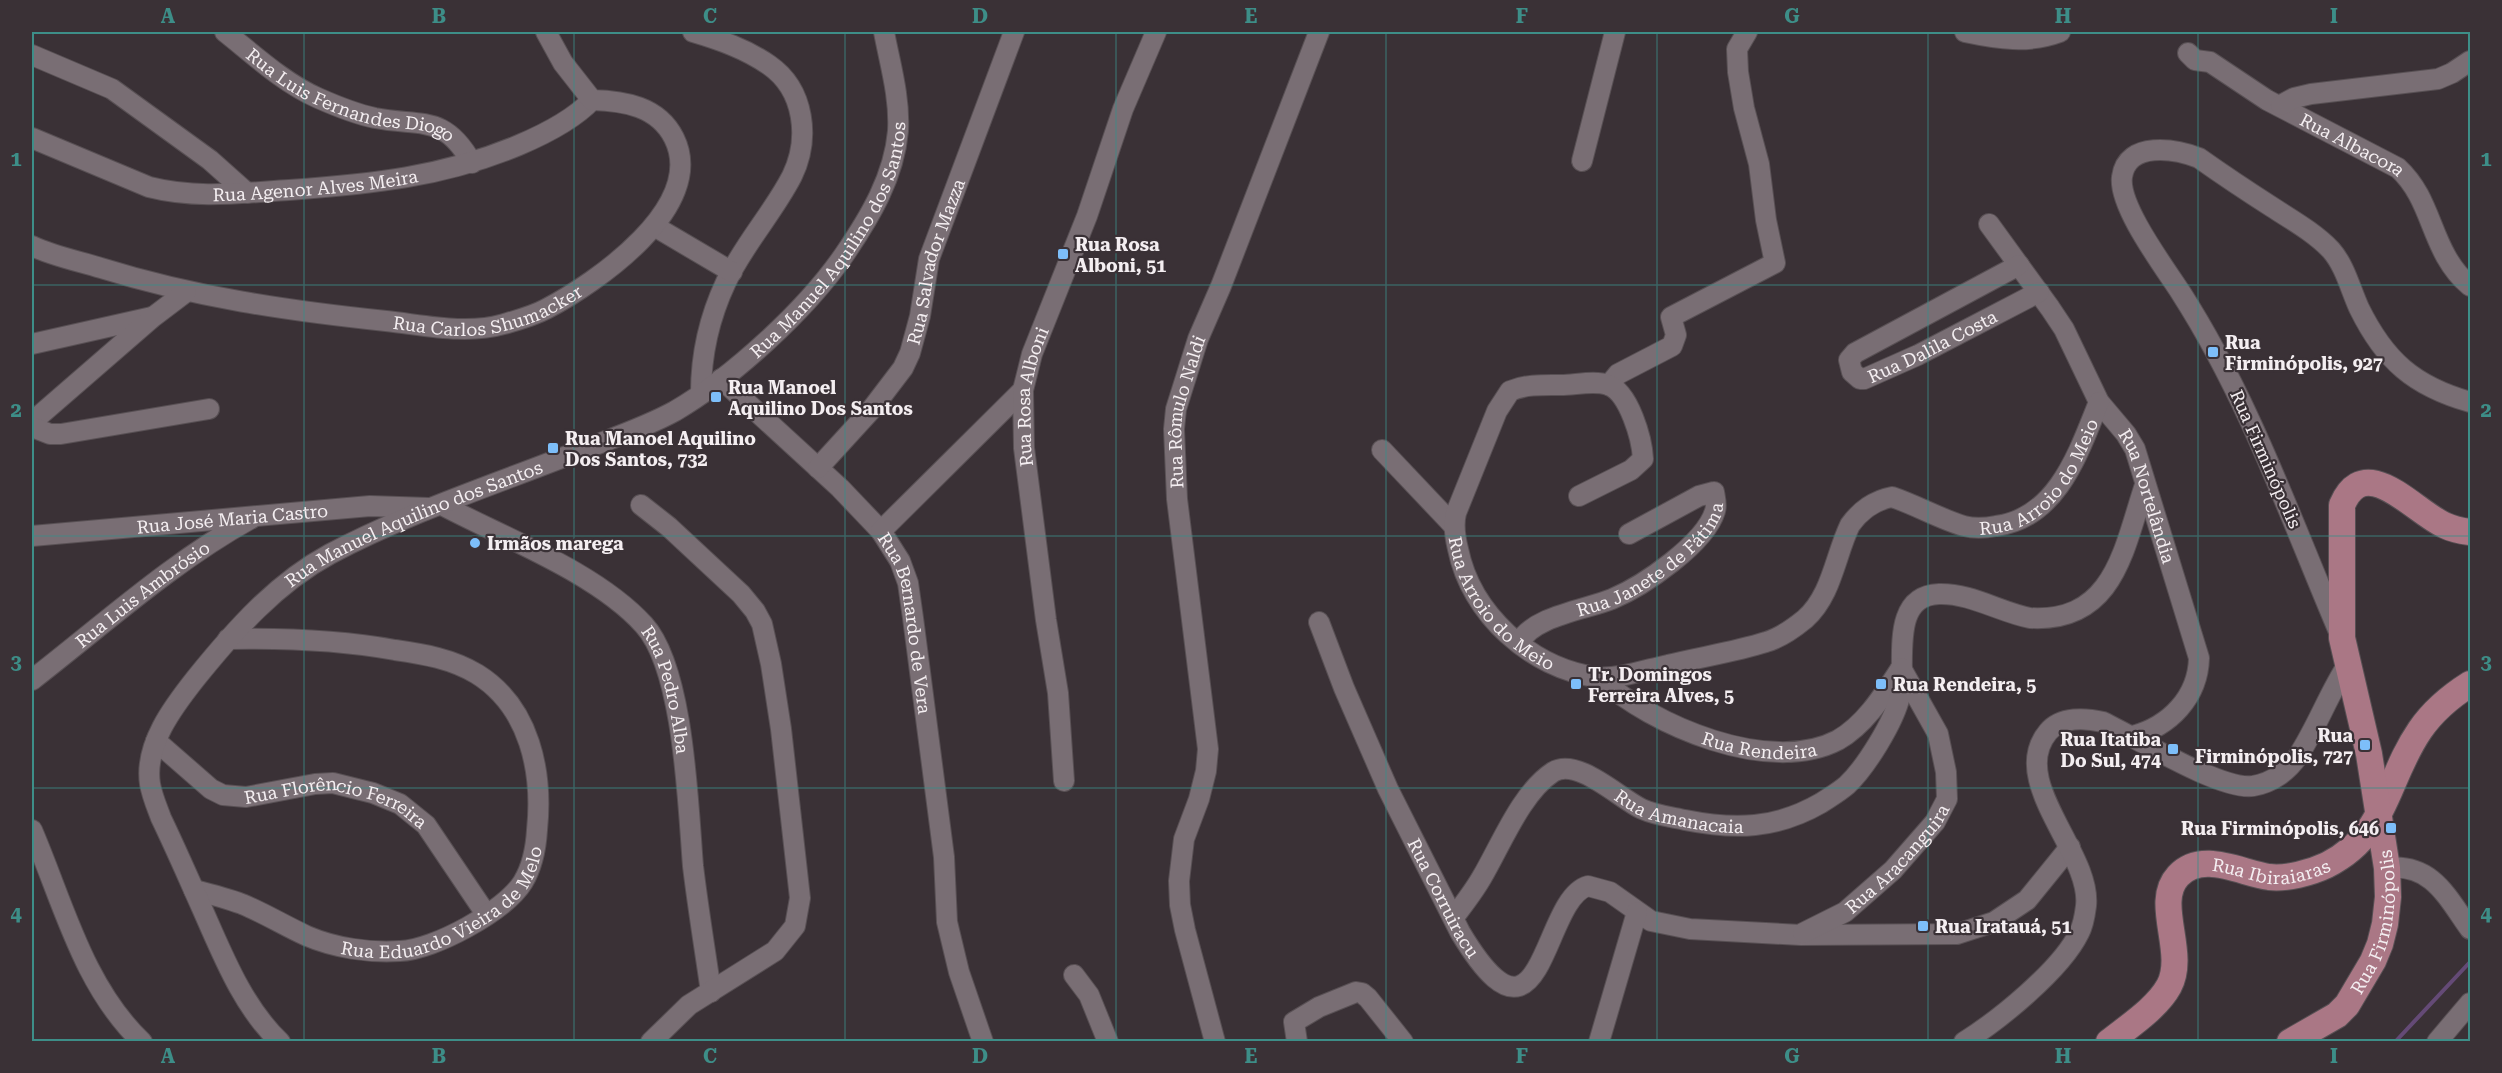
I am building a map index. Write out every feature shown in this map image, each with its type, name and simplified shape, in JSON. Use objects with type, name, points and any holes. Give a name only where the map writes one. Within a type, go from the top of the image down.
[{"type":"main road","name":"Rua Firminópolis","points":[[2290,1041],[2341,1012],[2373,961],[2385,924],[2388,897],[2387,867],[2380,814],[2332,586],[2342,505],[2350,489],[2357,483],[2375,482],[2444,525],[2470,532]]},
{"type":"main road","name":"Rua Ibiraiaras","points":[[2109,1041],[2149,1009],[2169,986],[2175,972],[2176,954],[2169,893],[2172,883],[2186,868],[2196,865],[2218,865],[2268,877],[2283,877],[2324,867],[2354,849],[2380,814],[2393,782],[2419,732],[2441,706],[2470,684]]},
{"type":"street","name":"Rua Luis Fernandes Diogo","points":[[225,32],[296,87],[315,97],[374,118],[432,125],[444,129],[455,137],[472,163]]},
{"type":"street","points":[[546,32],[563,63],[592,100]]},
{"type":"street","points":[[693,32],[730,44],[770,66],[782,78],[795,98],[804,136],[792,176],[732,272],[713,319],[701,365],[701,393]]},
{"type":"street","name":"Rua Salvador Mazza","points":[[818,468],[889,388],[910,353],[920,316],[929,259],[1014,32]]},
{"type":"street","name":"Rua Rosa Alboni","points":[[1064,781],[1058,693],[1046,620],[1024,448],[1023,390],[1032,354],[1087,216],[1123,109],[1156,32]]},
{"type":"street","name":"Rua Rômulo Naldi","points":[[1215,1041],[1180,905],[1180,861],[1187,828],[1206,771],[1208,749],[1178,499],[1174,439],[1176,409],[1198,339],[1221,286],[1319,32]]},
{"type":"street","points":[[1582,160],[1615,32]]},
{"type":"street","points":[[1579,496],[1630,470],[1643,459],[1628,405],[1609,385],[1618,374],[1672,346],[1676,335],[1671,317],[1775,263],[1766,220],[1760,165],[1744,108],[1738,72],[1737,49],[1747,32]]},
{"type":"street","points":[[1965,32],[2010,40],[2038,38],[2060,32]]},
{"type":"street","name":"Rua Manuel Aquilino dos Santos","points":[[280,1041],[266,1028],[251,1008],[215,937],[153,796],[149,769],[156,741],[185,693],[228,639],[277,590],[313,564],[330,554],[438,506],[674,411],[721,379],[805,304],[844,254],[878,200],[892,164],[898,132],[896,97],[882,34]]},
{"type":"street","name":"Rua Albacora","points":[[2188,53],[2195,60],[2210,63],[2267,100],[2281,105],[2398,168],[2408,177],[2421,198],[2440,246],[2455,272],[2470,286]]},
{"type":"street","points":[[32,55],[112,89],[210,160],[247,193]]},
{"type":"street","points":[[2281,105],[2294,98],[2311,94],[2438,78],[2452,73],[2470,61]]},
{"type":"street","name":"Rua Agenor Alves Meira","points":[[32,138],[124,178],[168,192],[210,196],[343,186],[415,177],[472,163],[517,146],[551,129],[592,100]]},
{"type":"street","name":"Rua Carlos Shumacker","points":[[32,246],[124,275],[232,302],[335,316],[481,329],[513,321],[546,309],[620,259],[654,226],[675,189],[680,173],[678,147],[663,123],[654,115],[626,103],[592,100]]},
{"type":"street","name":"Rua Firminópolis","points":[[2332,586],[2284,496],[2226,368],[2137,224],[2122,189],[2122,176],[2129,163],[2138,155],[2154,149],[2184,152],[2199,158],[2320,239],[2342,266],[2360,309],[2390,356],[2407,373],[2424,385],[2470,402]]},
{"type":"street","name":"Rua Nortelândia","points":[[1989,224],[2064,329],[2099,402],[2126,434],[2135,449],[2199,658],[2199,671],[2195,686],[2184,705],[2161,725],[2133,736]]},
{"type":"street","points":[[654,226],[732,272]]},
{"type":"street","name":"Rua Dalila Costa","points":[[2019,265],[1855,353],[1849,360],[1852,372],[1860,380],[1864,379],[1918,355],[2039,292]]},
{"type":"street","points":[[32,422],[153,317],[186,292]]},
{"type":"street","points":[[32,344],[153,317]]},
{"type":"street","name":"Rua Bernardo de Vera","points":[[721,379],[851,499],[881,531],[893,547],[908,583],[945,857],[946,911],[959,972],[983,1041]]},
{"type":"street","name":"Rua Arroio do Meio","points":[[1609,385],[1544,385],[1522,387],[1510,391],[1497,411],[1468,479],[1454,526],[1460,562],[1471,587],[1494,620],[1519,643],[1562,669],[1600,678],[1767,642],[1794,628],[1807,618],[1825,592],[1850,525],[1856,516],[1880,499],[1892,497],[1965,526],[1981,528],[2004,525],[2029,515],[2052,496],[2068,472],[2099,402]]},
{"type":"street","points":[[881,531],[1023,390]]},
{"type":"street","points":[[32,428],[40,432],[61,434],[209,409]]},
{"type":"street","points":[[1382,450],[1454,526]]},
{"type":"street","points":[[1901,668],[1906,621],[1914,604],[1928,595],[1960,596],[2016,615],[2045,619],[2074,611],[2089,602],[2111,581],[2119,566],[2145,485]]},
{"type":"street","name":"Rua Janete de Fátima","points":[[1519,643],[1523,634],[1536,625],[1615,598],[1672,562],[1693,542],[1712,518],[1716,504],[1714,492],[1699,496],[1629,534]]},
{"type":"street","points":[[641,505],[669,527],[741,594],[755,611],[766,639],[781,729],[793,829],[799,911],[789,937],[775,951],[689,1005],[651,1041]]},
{"type":"street","name":"Rua José Maria Castro","points":[[32,538],[370,506],[438,506]]},
{"type":"street","name":"Rua Pedro Alba","points":[[438,506],[584,579],[621,603],[644,625],[655,641],[668,671],[678,720],[694,867],[711,992]]},
{"type":"street","name":"Rua Luis Ambrósio","points":[[32,680],[183,562],[228,531],[257,516]]},
{"type":"street","name":"Rua Corruiracu","points":[[1319,622],[1344,688],[1388,789],[1460,932],[1479,961],[1500,982],[1510,986],[1519,986],[1535,974],[1546,954],[1564,908],[1576,892],[1584,888],[1601,888],[1637,912]]},
{"type":"street","name":"Rua Eduardo Vieira de Melo","points":[[194,890],[244,905],[327,944],[380,952],[403,951],[434,944],[460,932],[486,914],[513,894],[523,882],[532,861],[539,811],[538,774],[533,751],[525,731],[504,698],[480,676],[463,666],[419,654],[350,642],[228,639]]},
{"type":"street","points":[[1964,1041],[2000,1016],[2049,971],[2067,952],[2080,932],[2086,905],[2085,882],[2055,820],[2038,773],[2039,746],[2047,732],[2055,726],[2076,720],[2103,722],[2133,736],[2155,750],[2216,778],[2236,785],[2253,786],[2269,781],[2284,772],[2306,742],[2334,685],[2348,664]]},
{"type":"street","name":"Rua Rendeira","points":[[1600,678],[1618,694],[1642,709],[1700,737],[1733,746],[1807,750],[1839,739],[1873,708],[1901,668]]},
{"type":"street","name":"Rua Amanacaia","points":[[1454,917],[1482,878],[1524,805],[1545,779],[1560,769],[1577,770],[1590,776],[1653,813],[1717,827],[1750,826],[1774,822],[1810,809],[1846,786],[1871,756],[1900,696],[1901,668]]},
{"type":"street","name":"Rua Aracanguira","points":[[1801,935],[1845,912],[1893,870],[1935,822],[1947,799],[1946,772],[1938,734],[1901,668]]},
{"type":"street","points":[[2323,710],[2354,688]]},
{"type":"street","name":"Rua Florêncio Ferreira","points":[[156,741],[210,789],[223,795],[246,797],[315,784],[333,783],[373,793],[400,804],[426,825],[486,914]]},
{"type":"street","points":[[32,830],[93,976],[119,1018],[142,1041]]},
{"type":"street","points":[[1599,1041],[1637,912],[1651,921],[1690,929],[1801,935],[1957,934],[1994,922],[2027,900],[2070,847]]},
{"type":"street","points":[[2387,867],[2404,866],[2417,869],[2431,878],[2470,929]]},
{"type":"street","points":[[1074,975],[1089,995],[1108,1041]]},
{"type":"street","points":[[1296,1032],[1319,1007],[1350,993],[1362,993],[1404,1041]]},
{"type":"street","points":[[2437,1041],[2470,1003]]},
{"type":"waterway","points":[[2395,1042],[2470,962]]},
{"type":"place","name":"Rua Rosa Alboni, 51","points":[[1063,254]]},
{"type":"place","name":"Rua Firminópolis, 927","points":[[2213,352]]},
{"type":"place","name":"Rua Manoel Aquilino Dos Santos","points":[[716,397]]},
{"type":"place","name":"Rua Manoel Aquilino Dos Santos, 732","points":[[553,448]]},
{"type":"place","name":"Irmãos marega","points":[[475,543]]},
{"type":"place","name":"Tr. Domingos Ferreira Alves, 5","points":[[1576,684]]},
{"type":"place","name":"Rua Rendeira, 5","points":[[1881,684]]},
{"type":"place","name":"Rua Firminópolis, 727","points":[[2365,745]]},
{"type":"place","name":"Rua Itatiba Do Sul, 474","points":[[2173,749]]},
{"type":"place","name":"Rua Firminópolis, 646","points":[[2391,828]]},
{"type":"place","name":"Rua Iratauá, 51","points":[[1923,926]]}]
